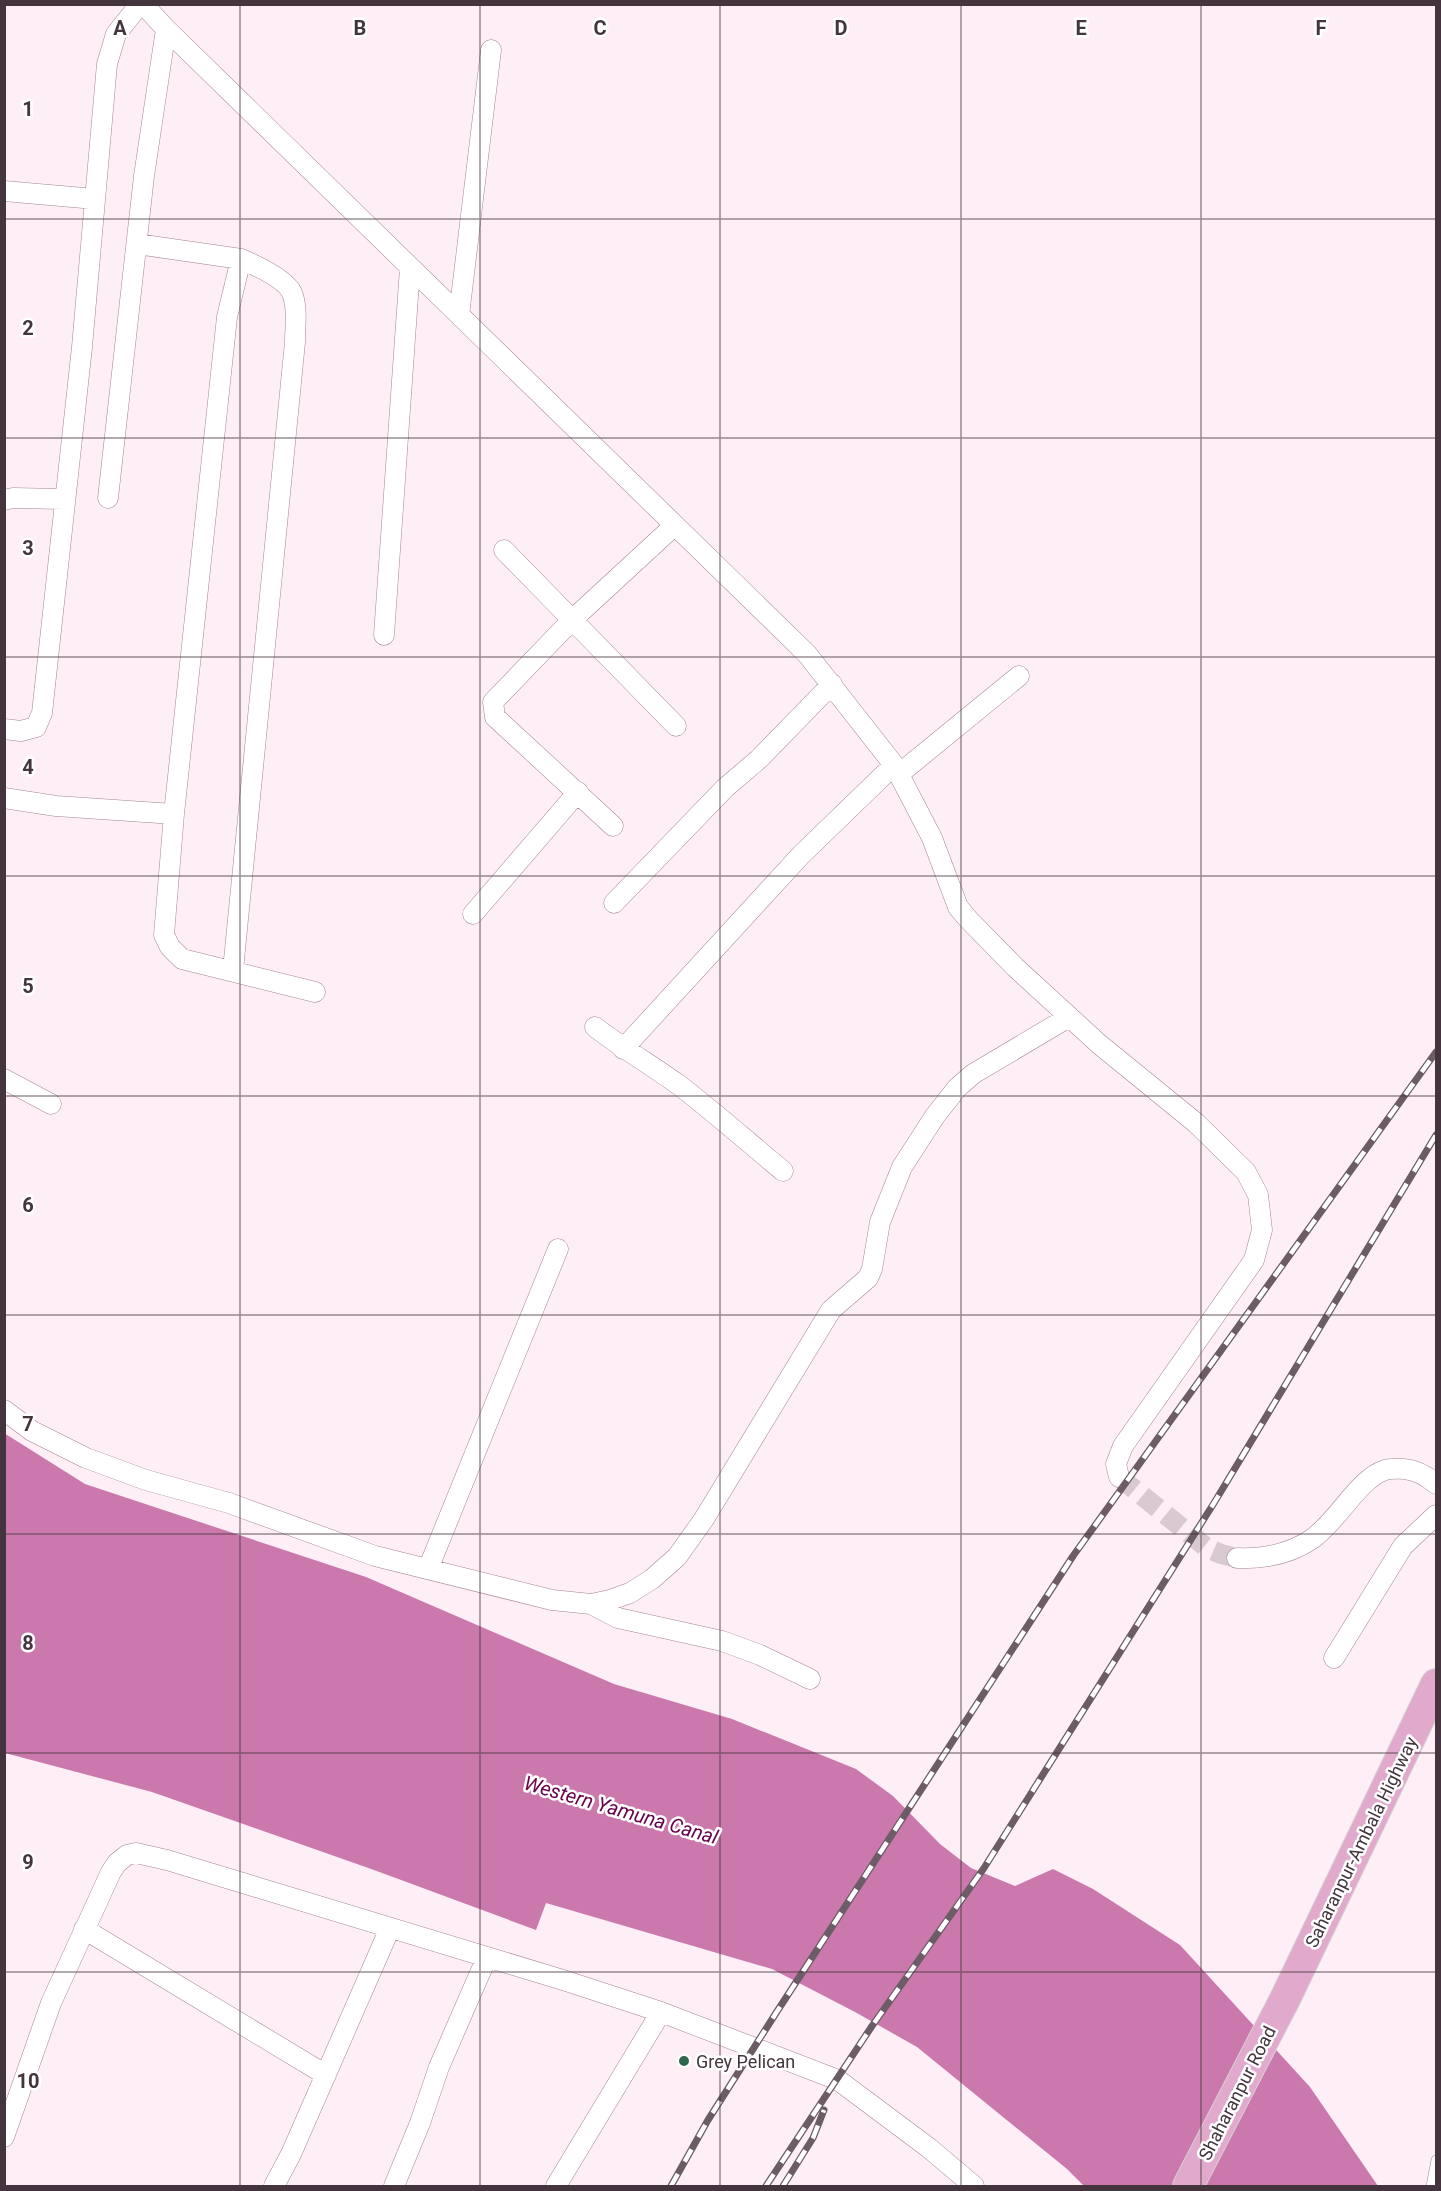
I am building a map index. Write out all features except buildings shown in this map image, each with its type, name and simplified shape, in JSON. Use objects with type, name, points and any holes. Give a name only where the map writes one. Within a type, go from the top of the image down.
[{"type":"main road","name":"Saharanpur-Ambala Highway","points":[[1285,1999],[1437,1684]]},
{"type":"main road","name":"Shaharanpur Road","points":[[1188,2187],[1285,1999]]},
{"type":"street","points":[[4,729],[21,731],[36,728],[42,713],[82,347],[107,64],[116,34],[142,4],[807,654],[897,770],[932,838],[958,907],[1015,968],[1099,1044],[1196,1123],[1246,1172],[1258,1195],[1262,1230],[1254,1260],[1123,1446],[1116,1464],[1119,1477]]},
{"type":"street","points":[[108,498],[144,176],[166,29]]},
{"type":"street","points":[[459,315],[491,50]]},
{"type":"street","points":[[4,191],[95,199]]},
{"type":"street","points":[[137,244],[241,259],[273,275],[286,285],[292,292],[296,313],[232,970]]},
{"type":"street","points":[[241,259],[227,317],[164,927],[166,941],[174,953],[182,958],[315,992]]},
{"type":"street","points":[[384,635],[410,268]]},
{"type":"street","points":[[4,500],[13,498],[64,499]]},
{"type":"street","points":[[613,826],[495,717],[492,706],[494,700],[572,620],[675,525]]},
{"type":"street","points":[[504,550],[531,581],[676,726]]},
{"type":"street","points":[[623,1049],[801,855],[897,770],[1019,676]]},
{"type":"street","points":[[614,903],[717,796],[759,759],[832,684]]},
{"type":"street","points":[[473,914],[578,792]]},
{"type":"street","points":[[4,798],[56,806],[174,814]]},
{"type":"street","points":[[4,1410],[32,1431],[86,1458],[146,1480],[229,1503],[375,1556],[552,1600],[591,1604],[630,1593],[652,1579],[677,1557],[704,1520],[831,1310],[867,1278],[872,1269],[880,1222],[902,1167],[935,1116],[957,1088],[990,1063],[1069,1017]]},
{"type":"street","points":[[595,1027],[623,1049],[680,1086],[783,1171]]},
{"type":"street","points":[[4,1079],[51,1104]]},
{"type":"street","points":[[428,1569],[558,1249]]},
{"type":"street","points":[[1237,1558],[1260,1559],[1301,1546],[1327,1527],[1371,1477],[1388,1469],[1409,1470],[1427,1476],[1437,1484]]},
{"type":"street","points":[[1334,1658],[1403,1546],[1437,1515]]},
{"type":"street","points":[[591,1604],[618,1618],[722,1641],[810,1679]]},
{"type":"street","points":[[4,2136],[51,2003],[84,1929],[117,1863],[127,1855],[136,1853],[167,1860],[661,2012],[838,2080],[929,2148],[974,2187]]},
{"type":"street","points":[[274,2187],[291,2154],[390,1928]]},
{"type":"street","points":[[84,1929],[326,2075]]},
{"type":"street","points":[[394,2187],[420,2123],[438,2067],[487,1957]]},
{"type":"street","points":[[556,2187],[661,2012]]},
{"type":"lane","points":[[1431,2187],[1437,2160]]},
{"type":"water","name":"Western Yamuna Canal","points":[[4,1433],[85,1484],[366,1577],[614,1684],[732,1719],[856,1769],[893,1796],[940,1844],[971,1868],[1015,1886],[1053,1869],[1093,1889],[1180,1945],[1310,2087],[1378,2186],[1084,2186],[1067,2169],[917,2047],[772,1969],[546,1903],[536,1930],[152,1792],[5,1753]]},
{"type":"tunnel","points":[[1119,1477],[1207,1548],[1237,1558]]},
{"type":"railway","points":[[671,2186],[708,2120],[776,2013],[1073,1556],[1436,1052]]},
{"type":"railway","points":[[766,2186],[872,2026],[984,1868],[1214,1503],[1436,1135]]},
{"type":"railway","points":[[783,2186],[813,2138],[824,2110]]},
{"type":"place","name":"Grey Pelican","points":[[684,2061]]}]
